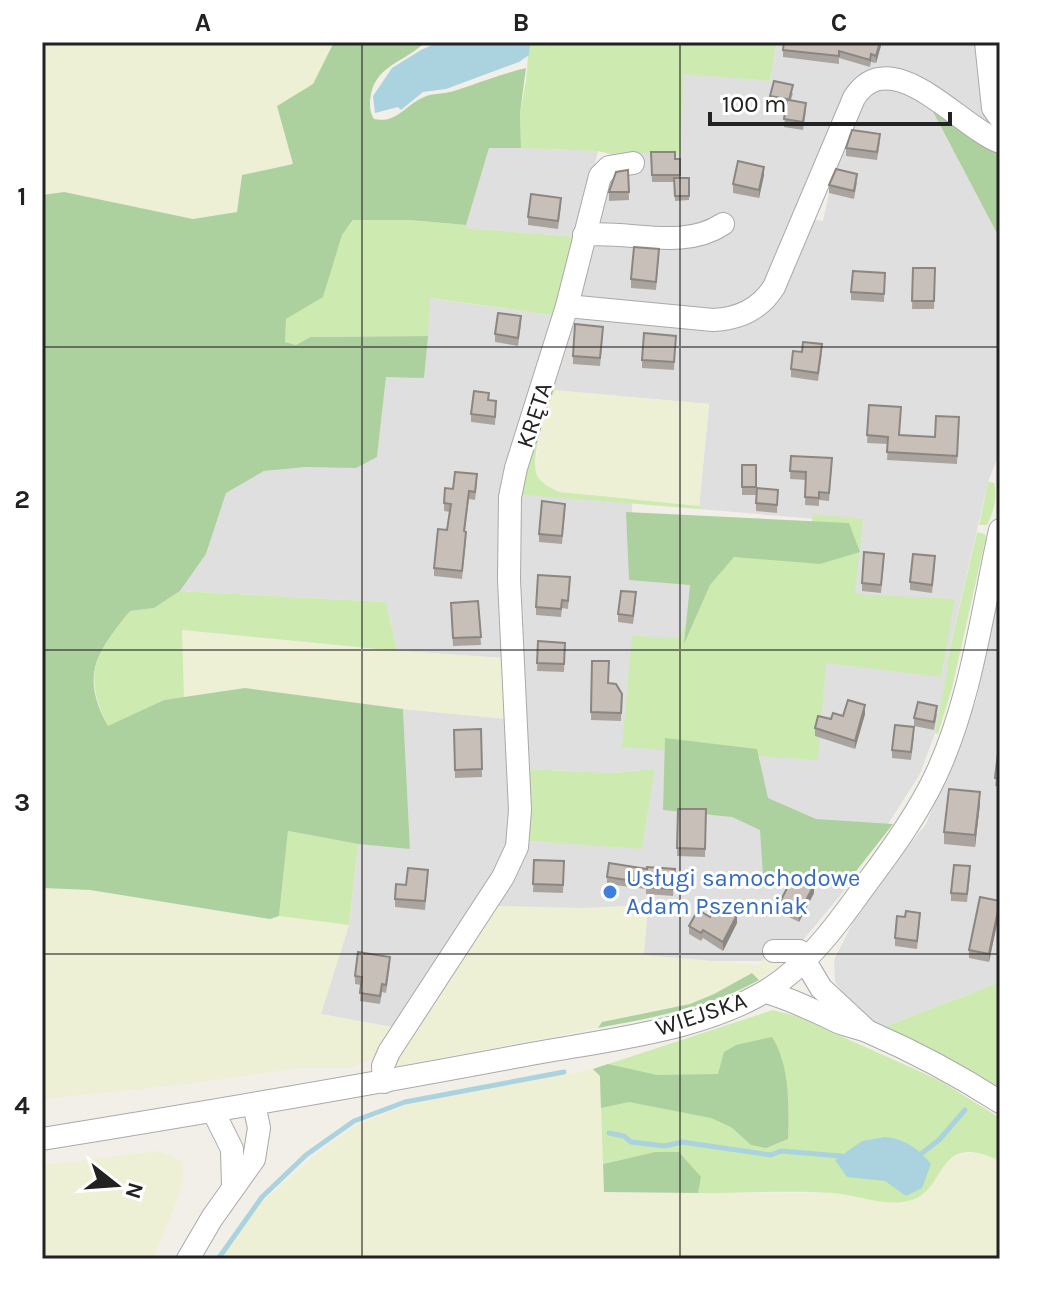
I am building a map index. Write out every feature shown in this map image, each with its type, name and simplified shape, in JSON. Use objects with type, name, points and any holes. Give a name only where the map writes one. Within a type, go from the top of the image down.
[{"type":"street","points":[[986,42],[993,108],[1000,118]]},
{"type":"street","points":[[567,306],[713,320],[744,313],[759,304],[774,287],[854,98],[860,89],[874,80],[893,80],[922,89],[969,125],[1000,142]]},
{"type":"street","name":"KRĘTA","points":[[384,1082],[383,1066],[389,1052],[503,877],[517,847],[520,793],[509,580],[510,497],[567,306],[600,176],[609,167],[633,163]]},
{"type":"street","points":[[584,235],[686,237],[705,234],[723,224]]},
{"type":"street","name":"WIEJSKA","points":[[42,1139],[384,1082],[676,1026],[719,1014],[766,992],[806,959],[837,924],[882,863],[938,770],[959,709],[1000,530]]},
{"type":"street","points":[[774,951],[799,951],[821,988],[866,1030]]},
{"type":"street","points":[[766,992],[795,1000],[836,1022],[866,1030],[940,1065],[1000,1102]]},
{"type":"street","points":[[188,1259],[254,1159],[259,1128],[254,1104]]},
{"type":"street","points":[[213,1111],[232,1149],[233,1187]]},
{"type":"shaded area","points":[[777,42],[1000,42],[1000,148],[931,108],[1000,239],[1000,451],[988,482],[946,664],[937,728],[920,774],[886,827],[812,826],[763,798],[759,753],[813,653],[852,597],[862,523],[699,509],[709,404],[549,390],[573,322],[582,316],[764,312],[783,295],[810,219],[823,221],[834,170],[877,72],[767,283],[749,300],[725,311],[588,301],[581,295],[610,154],[681,153],[684,73],[770,81]]},
{"type":"shaded area","points":[[489,148],[598,151],[578,237],[464,228]]},
{"type":"shaded area","points":[[429,298],[560,316],[514,461],[504,658],[397,651],[386,602],[180,591],[206,554],[226,493],[264,471],[377,457],[386,377],[424,377]]},
{"type":"shaded area","points":[[520,491],[632,497],[633,574],[695,582],[670,745],[739,810],[766,828],[769,870],[857,875],[799,945],[772,961],[632,961],[490,909],[529,841],[642,848],[655,769],[612,773],[527,769],[517,669]]},
{"type":"shaded area","points":[[1000,589],[1000,982],[879,1029],[852,1005],[835,982],[834,960],[862,904],[926,824],[976,701]]},
{"type":"shaded area","points":[[403,709],[508,719],[512,849],[397,1028],[320,1014],[349,925],[358,844],[410,848]]},
{"type":"green space","points":[[42,42],[334,42],[313,85],[277,106],[293,164],[242,175],[237,212],[193,219],[64,192],[42,195]]},
{"type":"green space","points":[[334,42],[425,42],[390,66],[377,80],[370,101],[374,119],[389,119],[427,96],[454,91],[526,68],[520,113],[521,148],[489,148],[466,225],[409,220],[353,220],[342,235],[323,297],[286,319],[285,342],[296,345],[310,337],[428,336],[424,378],[386,377],[377,457],[356,468],[305,467],[264,471],[226,493],[206,554],[180,591],[154,608],[130,611],[108,640],[96,665],[95,692],[108,726],[164,700],[245,688],[403,709],[410,849],[358,844],[288,831],[279,916],[270,919],[90,890],[42,888],[42,195],[64,192],[193,219],[237,212],[242,175],[293,164],[277,106],[313,84]]},
{"type":"green space","points":[[529,42],[777,42],[770,81],[684,74],[681,153],[610,154],[521,148],[520,113]]},
{"type":"green space","points":[[877,85],[893,86],[906,88],[917,92],[966,131],[1000,148],[1000,239],[931,108],[903,90],[887,86],[871,87]]},
{"type":"green space","points":[[354,220],[409,220],[578,237],[560,316],[430,298],[428,336],[310,337],[296,345],[285,342],[285,319],[323,296],[342,234]]},
{"type":"green space","points":[[547,390],[555,390],[543,421],[535,459],[538,477],[545,484],[559,492],[699,506],[699,509],[514,494]]},
{"type":"green space","points":[[555,390],[709,404],[699,506],[559,492],[540,480],[535,468],[543,424]]},
{"type":"green space","points":[[988,482],[994,483],[994,504],[987,525],[979,525]]},
{"type":"green space","points":[[626,512],[849,523],[860,552],[820,564],[734,557],[710,585],[684,644],[690,585],[629,580]]},
{"type":"green space","points":[[813,514],[863,519],[855,594],[955,599],[941,677],[826,663],[818,760],[622,747],[632,636],[679,638],[729,551],[806,554]]},
{"type":"green space","points":[[977,532],[986,537],[952,688],[938,734],[935,733],[946,665]]},
{"type":"green space","points":[[180,591],[386,602],[397,651],[182,630],[184,698],[164,700],[108,727],[100,708],[94,678],[101,652],[130,611],[154,608]]},
{"type":"green space","points":[[182,630],[343,647],[504,658],[508,719],[245,689],[184,698]]},
{"type":"green space","points":[[665,738],[757,749],[768,798],[816,819],[893,824],[850,879],[763,875],[760,830],[732,817],[663,810]]},
{"type":"green space","points":[[527,769],[612,773],[655,769],[642,849],[529,841],[515,879],[511,880]]},
{"type":"green space","points":[[288,831],[358,844],[349,925],[279,916]]},
{"type":"green space","points":[[42,888],[90,890],[270,919],[279,916],[349,925],[321,1014],[397,1028],[371,1060],[350,1068],[300,1068],[187,1084],[42,1099]]},
{"type":"green space","points":[[648,905],[644,955],[760,965],[766,954],[787,960],[759,980],[752,973],[690,1004],[602,1022],[598,1028],[392,1067],[496,906],[583,908]]},
{"type":"green space","points":[[752,973],[759,980],[721,998],[598,1028],[602,1022],[690,1004]]},
{"type":"green space","points":[[1000,982],[1000,1089],[969,1070],[879,1029]]},
{"type":"green space","points":[[773,1010],[796,1016],[939,1080],[1000,1118],[1000,1161],[979,1153],[964,1152],[945,1164],[923,1194],[912,1200],[892,1203],[816,1192],[698,1193],[700,1177],[679,1152],[655,1152],[603,1164],[600,1076],[593,1069]]},
{"type":"green space","points":[[772,1037],[785,1073],[788,1139],[766,1148],[751,1145],[731,1127],[711,1118],[629,1102],[601,1108],[600,1076],[593,1069],[608,1064],[657,1075],[718,1074],[724,1052],[736,1045]]},
{"type":"green space","points":[[593,1069],[600,1076],[605,1192],[836,1193],[877,1201],[925,1191],[947,1160],[957,1155],[982,1152],[1000,1161],[1000,1259],[220,1259],[253,1210],[319,1152],[356,1125],[408,1104]]},
{"type":"green space","points":[[158,1151],[183,1161],[183,1177],[179,1195],[153,1259],[42,1259],[42,1165]]},
{"type":"green space","points":[[655,1152],[679,1152],[701,1177],[698,1193],[604,1192],[603,1164]]},
{"type":"water","points":[[439,42],[530,42],[529,55],[519,62],[446,89],[423,92],[401,110],[398,107],[375,113],[373,96],[392,68]]},
{"type":"water","points":[[885,1137],[911,1145],[931,1164],[922,1188],[906,1196],[885,1181],[847,1177],[835,1160],[862,1141]]},
{"type":"building","points":[[784,42],[880,42],[876,56],[871,54],[870,60],[839,51],[839,56],[783,50]]},
{"type":"building","points":[[774,81],[793,85],[789,100],[806,103],[803,122],[784,119],[787,99],[770,96]]},
{"type":"building","points":[[852,130],[880,134],[877,152],[846,148]]},
{"type":"building","points":[[651,152],[675,152],[675,159],[680,159],[680,175],[652,175]]},
{"type":"building","points":[[738,161],[764,167],[759,190],[733,184]]},
{"type":"building","points":[[836,169],[857,174],[854,191],[829,185]]},
{"type":"building","points":[[628,170],[629,192],[609,192],[616,172]]},
{"type":"building","points":[[674,178],[689,178],[689,196],[675,196]]},
{"type":"building","points":[[531,194],[561,198],[558,221],[528,217]]},
{"type":"building","points":[[634,247],[659,249],[656,282],[631,279]]},
{"type":"building","points":[[913,268],[935,268],[934,301],[912,301]]},
{"type":"building","points":[[853,271],[885,273],[884,294],[851,292]]},
{"type":"building","points":[[498,313],[521,316],[518,338],[495,334]]},
{"type":"building","points":[[575,324],[603,327],[600,358],[573,356]]},
{"type":"building","points":[[644,333],[676,336],[674,362],[642,360]]},
{"type":"building","points":[[803,342],[822,344],[818,373],[791,369],[793,351],[802,352]]},
{"type":"building","points":[[474,391],[489,393],[488,400],[496,401],[495,417],[471,414]]},
{"type":"building","points":[[869,405],[901,407],[899,435],[935,437],[936,416],[959,417],[957,456],[887,452],[888,437],[867,435]]},
{"type":"building","points":[[791,456],[832,458],[829,493],[819,492],[819,498],[805,497],[806,472],[790,471]]},
{"type":"building","points":[[742,465],[756,465],[756,487],[742,487]]},
{"type":"building","points":[[455,472],[477,474],[475,492],[469,491],[462,571],[434,568],[438,529],[447,530],[451,504],[444,503],[445,488],[453,489]]},
{"type":"building","points":[[757,488],[778,490],[777,505],[756,503]]},
{"type":"building","points":[[542,501],[565,504],[562,536],[539,534]]},
{"type":"building","points":[[864,552],[884,554],[881,585],[862,583]]},
{"type":"building","points":[[913,554],[935,556],[932,585],[910,582]]},
{"type":"building","points":[[538,575],[570,577],[568,601],[562,600],[561,609],[536,607]]},
{"type":"building","points":[[621,591],[636,592],[633,616],[618,614]]},
{"type":"building","points":[[478,601],[481,637],[453,638],[451,603]]},
{"type":"building","points":[[538,641],[565,643],[564,664],[537,663]]},
{"type":"building","points":[[592,661],[609,661],[608,683],[616,684],[622,694],[621,713],[591,712]]},
{"type":"building","points":[[848,700],[865,705],[855,741],[815,728],[818,716],[831,719],[833,713],[843,716]]},
{"type":"building","points":[[918,702],[937,706],[934,722],[914,718]]},
{"type":"building","points":[[895,725],[914,727],[911,752],[892,750]]},
{"type":"building","points":[[481,729],[482,769],[455,770],[454,730]]},
{"type":"building","points":[[1000,745],[1000,779],[995,778]]},
{"type":"building","points":[[949,789],[980,792],[975,835],[944,832]]},
{"type":"building","points":[[678,809],[706,809],[705,849],[677,848]]},
{"type":"building","points":[[534,860],[564,861],[563,885],[533,884]]},
{"type":"building","points":[[609,863],[647,869],[675,869],[673,889],[646,887],[646,883],[607,877]]},
{"type":"building","points":[[954,865],[970,866],[967,894],[951,893]]},
{"type":"building","points":[[408,868],[428,870],[425,901],[395,899],[396,884],[406,885]]},
{"type":"building","points":[[800,877],[814,885],[799,914],[779,904],[790,882],[796,885]]},
{"type":"building","points":[[980,897],[1000,901],[989,954],[969,950]]},
{"type":"building","points":[[718,904],[737,915],[723,942],[689,926],[698,910],[710,917]]},
{"type":"building","points":[[906,911],[920,913],[917,941],[895,938],[897,916],[905,917]]},
{"type":"building","points":[[358,952],[390,957],[386,985],[382,984],[380,996],[360,993],[362,977],[355,976]]},
{"type":"waterway","points":[[218,1259],[262,1197],[306,1155],[354,1121],[405,1102],[564,1072]]},
{"type":"waterway","points":[[922,1153],[939,1140],[965,1110]]},
{"type":"waterway","points":[[609,1133],[624,1136],[631,1142],[665,1146],[682,1142],[771,1155],[781,1151],[841,1156]]},
{"type":"place","name":"Usługi samochodowe Adam Pszenniak","points":[[610,892]]}]
